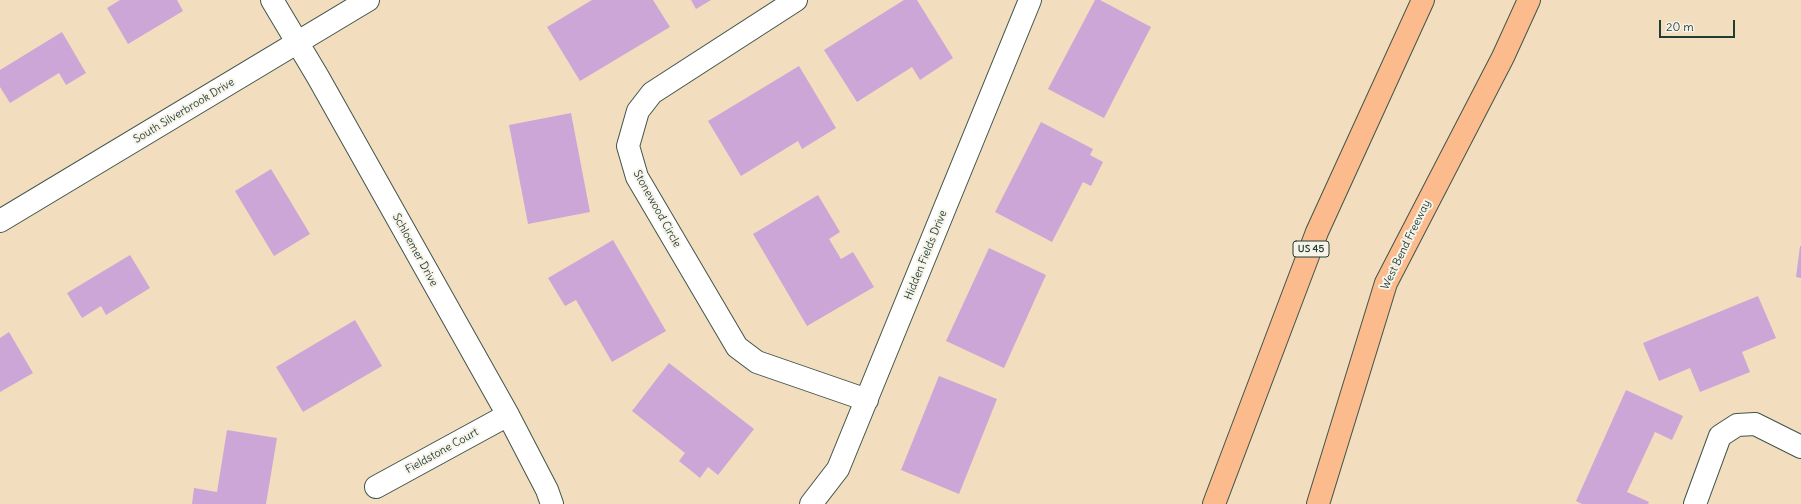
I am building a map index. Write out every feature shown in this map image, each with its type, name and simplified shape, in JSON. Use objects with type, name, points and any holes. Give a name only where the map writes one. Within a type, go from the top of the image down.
[{"type":"highway","name":"US 45","points":[[1214,504],[1317,232],[1423,0]]},
{"type":"highway","name":"West Bend Freeway","points":[[1318,504],[1386,283],[1503,57],[1529,0]]},
{"type":"highway","points":[[1503,57],[1542,0]]},
{"type":"street","name":"Schloemer Drive","points":[[272,0],[298,43],[508,415],[547,490],[552,504]]},
{"type":"street","name":"South Silverbrook Drive","points":[[0,221],[368,0]]},
{"type":"street","name":"Stonewood Circle","points":[[796,0],[652,93],[638,111],[628,146],[637,177],[737,347],[758,362],[867,400]]},
{"type":"street","name":"Hidden Fields Drive","points":[[811,504],[838,469],[1030,0]]},
{"type":"street","name":"Fieldstone Court","points":[[376,487],[508,415]]},
{"type":"street","points":[[1695,504],[1720,436],[1738,425],[1755,424],[1801,447]]},
{"type":"building","points":[[120,0],[177,0],[183,11],[128,44],[107,8]]},
{"type":"building","points":[[592,0],[653,0],[670,27],[580,81],[547,27]]},
{"type":"building","points":[[691,0],[711,0],[696,9]]},
{"type":"building","points":[[904,0],[917,0],[953,58],[920,80],[912,67],[857,102],[824,50]]},
{"type":"building","points":[[1095,0],[1100,0],[1151,27],[1104,118],[1048,89]]},
{"type":"building","points":[[62,32],[86,73],[66,85],[59,73],[10,103],[0,87],[0,70]]},
{"type":"building","points":[[799,66],[836,128],[802,149],[798,141],[741,176],[708,121]]},
{"type":"building","points":[[571,113],[590,212],[528,224],[509,125]]},
{"type":"building","points":[[1041,122],[1093,149],[1090,155],[1103,162],[1091,186],[1083,182],[1052,242],[995,212]]},
{"type":"building","points":[[271,169],[310,234],[274,256],[235,191]]},
{"type":"building","points":[[818,195],[840,232],[829,239],[841,259],[853,252],[874,287],[807,326],[753,234]]},
{"type":"building","points":[[613,240],[666,331],[612,362],[576,300],[565,306],[548,278]]},
{"type":"building","points":[[1801,246],[1801,278],[1796,277]]},
{"type":"building","points":[[989,248],[1046,275],[1004,368],[946,341]]},
{"type":"building","points":[[130,255],[150,288],[106,315],[101,306],[82,318],[67,293]]},
{"type":"building","points":[[1758,296],[1776,338],[1742,352],[1750,372],[1700,392],[1690,368],[1659,381],[1643,343]]},
{"type":"building","points":[[355,320],[382,366],[303,412],[276,367]]},
{"type":"building","points":[[9,332],[33,373],[0,392],[0,338]]},
{"type":"building","points":[[669,363],[754,429],[718,475],[708,467],[700,478],[679,461],[685,453],[632,411]]},
{"type":"building","points":[[939,376],[997,399],[959,494],[901,470]]},
{"type":"building","points":[[1626,390],[1683,416],[1672,440],[1655,432],[1627,492],[1649,502],[1648,504],[1582,504],[1576,501]]},
{"type":"building","points":[[227,430],[277,438],[266,504],[192,504],[194,488],[217,492]]}]
